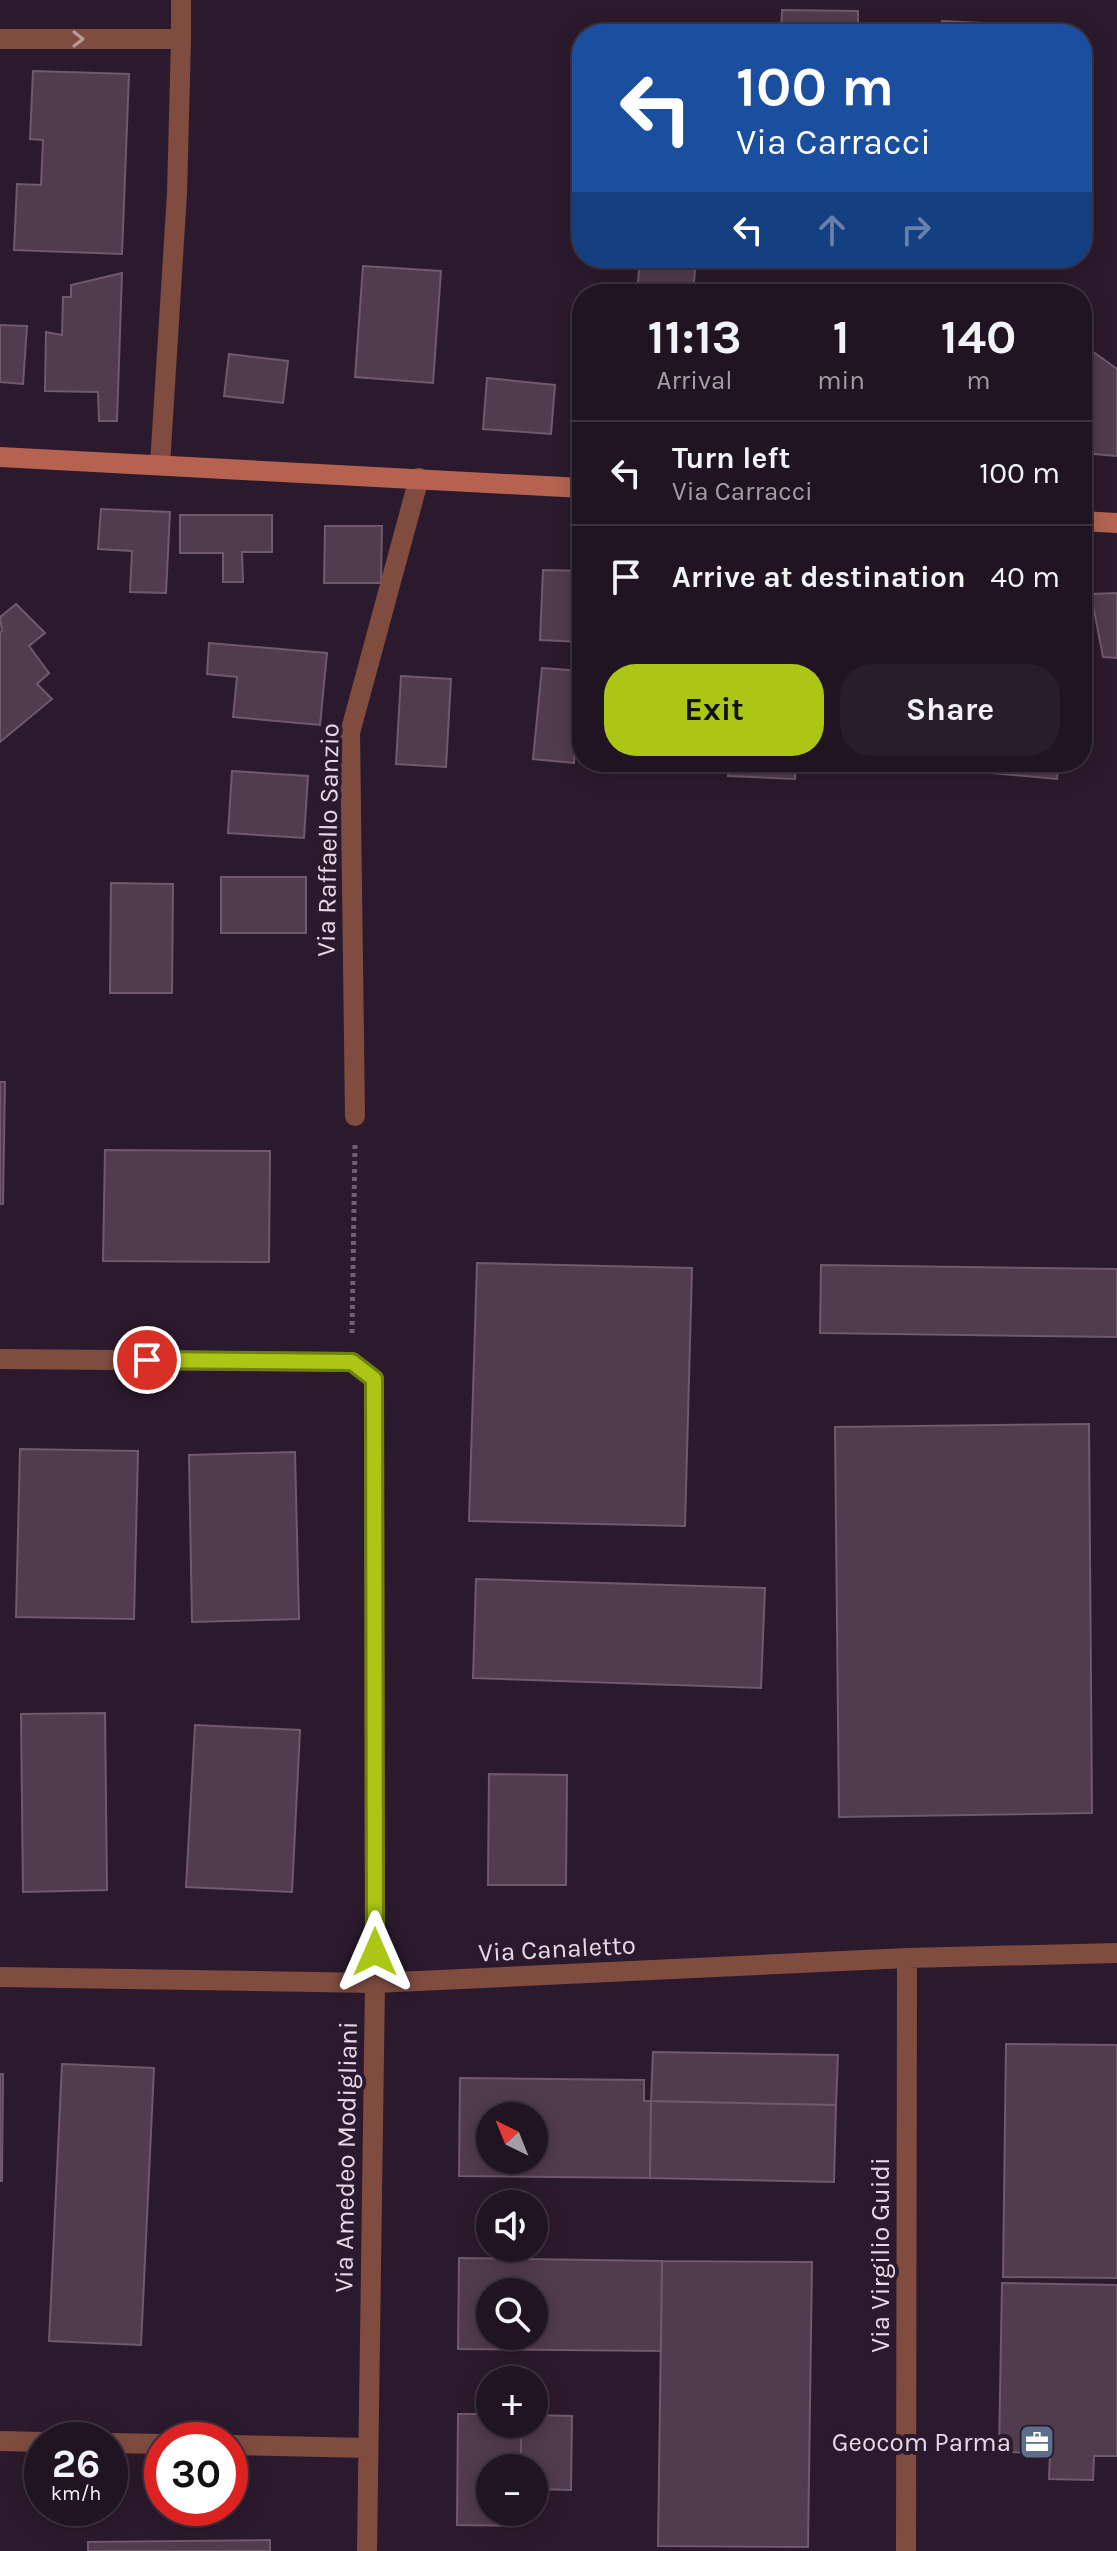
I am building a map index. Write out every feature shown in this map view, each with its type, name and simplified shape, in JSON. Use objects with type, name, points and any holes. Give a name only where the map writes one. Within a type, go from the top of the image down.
[{"type":"main road","points":[[0,457],[572,487]]},
{"type":"main road","points":[[1092,522],[1117,523]]},
{"type":"street","points":[[160,465],[177,193],[181,0]]},
{"type":"street","points":[[0,39],[181,39]]},
{"type":"street","name":"Via Raffaello Sanzio","points":[[355,1116],[350,733],[419,478]]},
{"type":"street","points":[[0,1359],[352,1362]]},
{"type":"street","name":"Via Amedeo Modigliani","points":[[352,1362],[374,1379],[375,1983],[367,2551]]},
{"type":"street","name":"Via Canaletto","points":[[0,1977],[375,1983],[907,1958],[1117,1953]]},
{"type":"street","name":"Via Virgilio Guidi","points":[[906,2551],[907,1958]]},
{"type":"street","points":[[0,2441],[24,2442]]},
{"type":"street","points":[[248,2445],[368,2448]]},
{"type":"path","points":[[352,1362],[355,1116]]},
{"type":"building","points":[[782,10],[858,11],[858,24],[781,24]]},
{"type":"building","points":[[942,21],[982,23],[982,24],[942,24]]},
{"type":"building","points":[[33,71],[129,74],[122,254],[14,250],[17,184],[41,185],[43,140],[30,139]]},
{"type":"building","points":[[363,266],[441,271],[433,383],[355,377]]},
{"type":"building","points":[[639,268],[695,268],[694,284],[638,284]]},
{"type":"building","points":[[122,273],[117,421],[99,421],[98,392],[45,391],[46,332],[62,335],[63,297],[71,297],[71,285]]},
{"type":"building","points":[[0,325],[27,326],[23,384],[0,382]]},
{"type":"building","points":[[1092,351],[1117,369],[1117,456],[1092,454]]},
{"type":"building","points":[[229,354],[288,361],[283,403],[224,396]]},
{"type":"building","points":[[487,378],[555,385],[551,434],[483,429]]},
{"type":"building","points":[[101,509],[170,512],[166,593],[130,592],[132,551],[98,549]]},
{"type":"building","points":[[180,515],[272,515],[272,552],[242,552],[243,582],[223,582],[223,553],[180,553]]},
{"type":"building","points":[[325,526],[382,526],[381,583],[324,583]]},
{"type":"building","points":[[543,570],[572,571],[572,642],[540,640]]},
{"type":"building","points":[[1117,593],[1117,658],[1103,657],[1092,594]]},
{"type":"building","points":[[16,604],[45,633],[29,646],[49,673],[37,684],[52,699],[0,742],[0,617]]},
{"type":"building","points":[[209,643],[327,653],[320,725],[233,717],[237,677],[207,674]]},
{"type":"building","points":[[542,668],[572,670],[572,763],[533,759]]},
{"type":"building","points":[[401,676],[451,679],[446,767],[396,764]]},
{"type":"building","points":[[232,771],[308,776],[304,838],[228,833]]},
{"type":"building","points":[[728,772],[795,772],[795,779],[728,776]]},
{"type":"building","points":[[992,772],[1058,772],[1057,779]]},
{"type":"building","points":[[221,877],[306,877],[306,933],[221,933]]},
{"type":"building","points":[[111,883],[173,884],[172,993],[110,993]]},
{"type":"building","points":[[0,1082],[5,1082],[3,1204],[0,1204]]},
{"type":"building","points":[[105,1150],[270,1151],[269,1262],[103,1261]]},
{"type":"building","points":[[477,1263],[692,1268],[685,1526],[469,1521]]},
{"type":"building","points":[[821,1265],[1117,1269],[1117,1337],[820,1333]]},
{"type":"building","points":[[1089,1424],[1092,1813],[839,1817],[835,1427]]},
{"type":"building","points":[[20,1449],[138,1451],[134,1619],[16,1617]]},
{"type":"building","points":[[295,1452],[299,1619],[192,1622],[189,1455]]},
{"type":"building","points":[[476,1579],[765,1588],[761,1688],[473,1678]]},
{"type":"building","points":[[105,1713],[107,1890],[23,1892],[21,1714]]},
{"type":"building","points":[[195,1725],[300,1730],[292,1892],[186,1887]]},
{"type":"building","points":[[489,1774],[567,1775],[566,1885],[488,1885]]},
{"type":"building","points":[[1006,2044],[1117,2045],[1117,2278],[1003,2277]]},
{"type":"building","points":[[653,2052],[838,2055],[836,2105],[651,2101]]},
{"type":"building","points":[[62,2064],[154,2068],[141,2345],[49,2341]]},
{"type":"building","points":[[0,2074],[3,2074],[2,2181],[0,2181]]},
{"type":"building","points":[[460,2078],[644,2080],[644,2101],[651,2101],[650,2178],[459,2176]]},
{"type":"building","points":[[651,2101],[836,2105],[834,2182],[650,2178]]},
{"type":"building","points":[[459,2258],[476,2258],[476,2262],[662,2261],[661,2351],[548,2350],[548,2278],[476,2278],[476,2349],[458,2349]]},
{"type":"building","points":[[662,2261],[812,2262],[808,2547],[658,2546]]},
{"type":"building","points":[[1002,2283],[1117,2285],[1117,2456],[1094,2456],[1093,2480],[1049,2479],[1050,2453],[999,2452]]},
{"type":"building","points":[[458,2414],[476,2414],[476,2438],[521,2438],[521,2454],[476,2454],[476,2525],[457,2525]]},
{"type":"building","points":[[548,2415],[572,2416],[571,2490],[548,2489],[548,2454],[521,2454],[521,2438],[548,2438]]},
{"type":"building","points":[[270,2540],[270,2551],[88,2551],[88,2542]]},
{"type":"place","name":"Geocom Parma","points":[[1037,2442]]},
{"type":"route","points":[[147,1360],[352,1362],[374,1379],[375,1952]]}]
